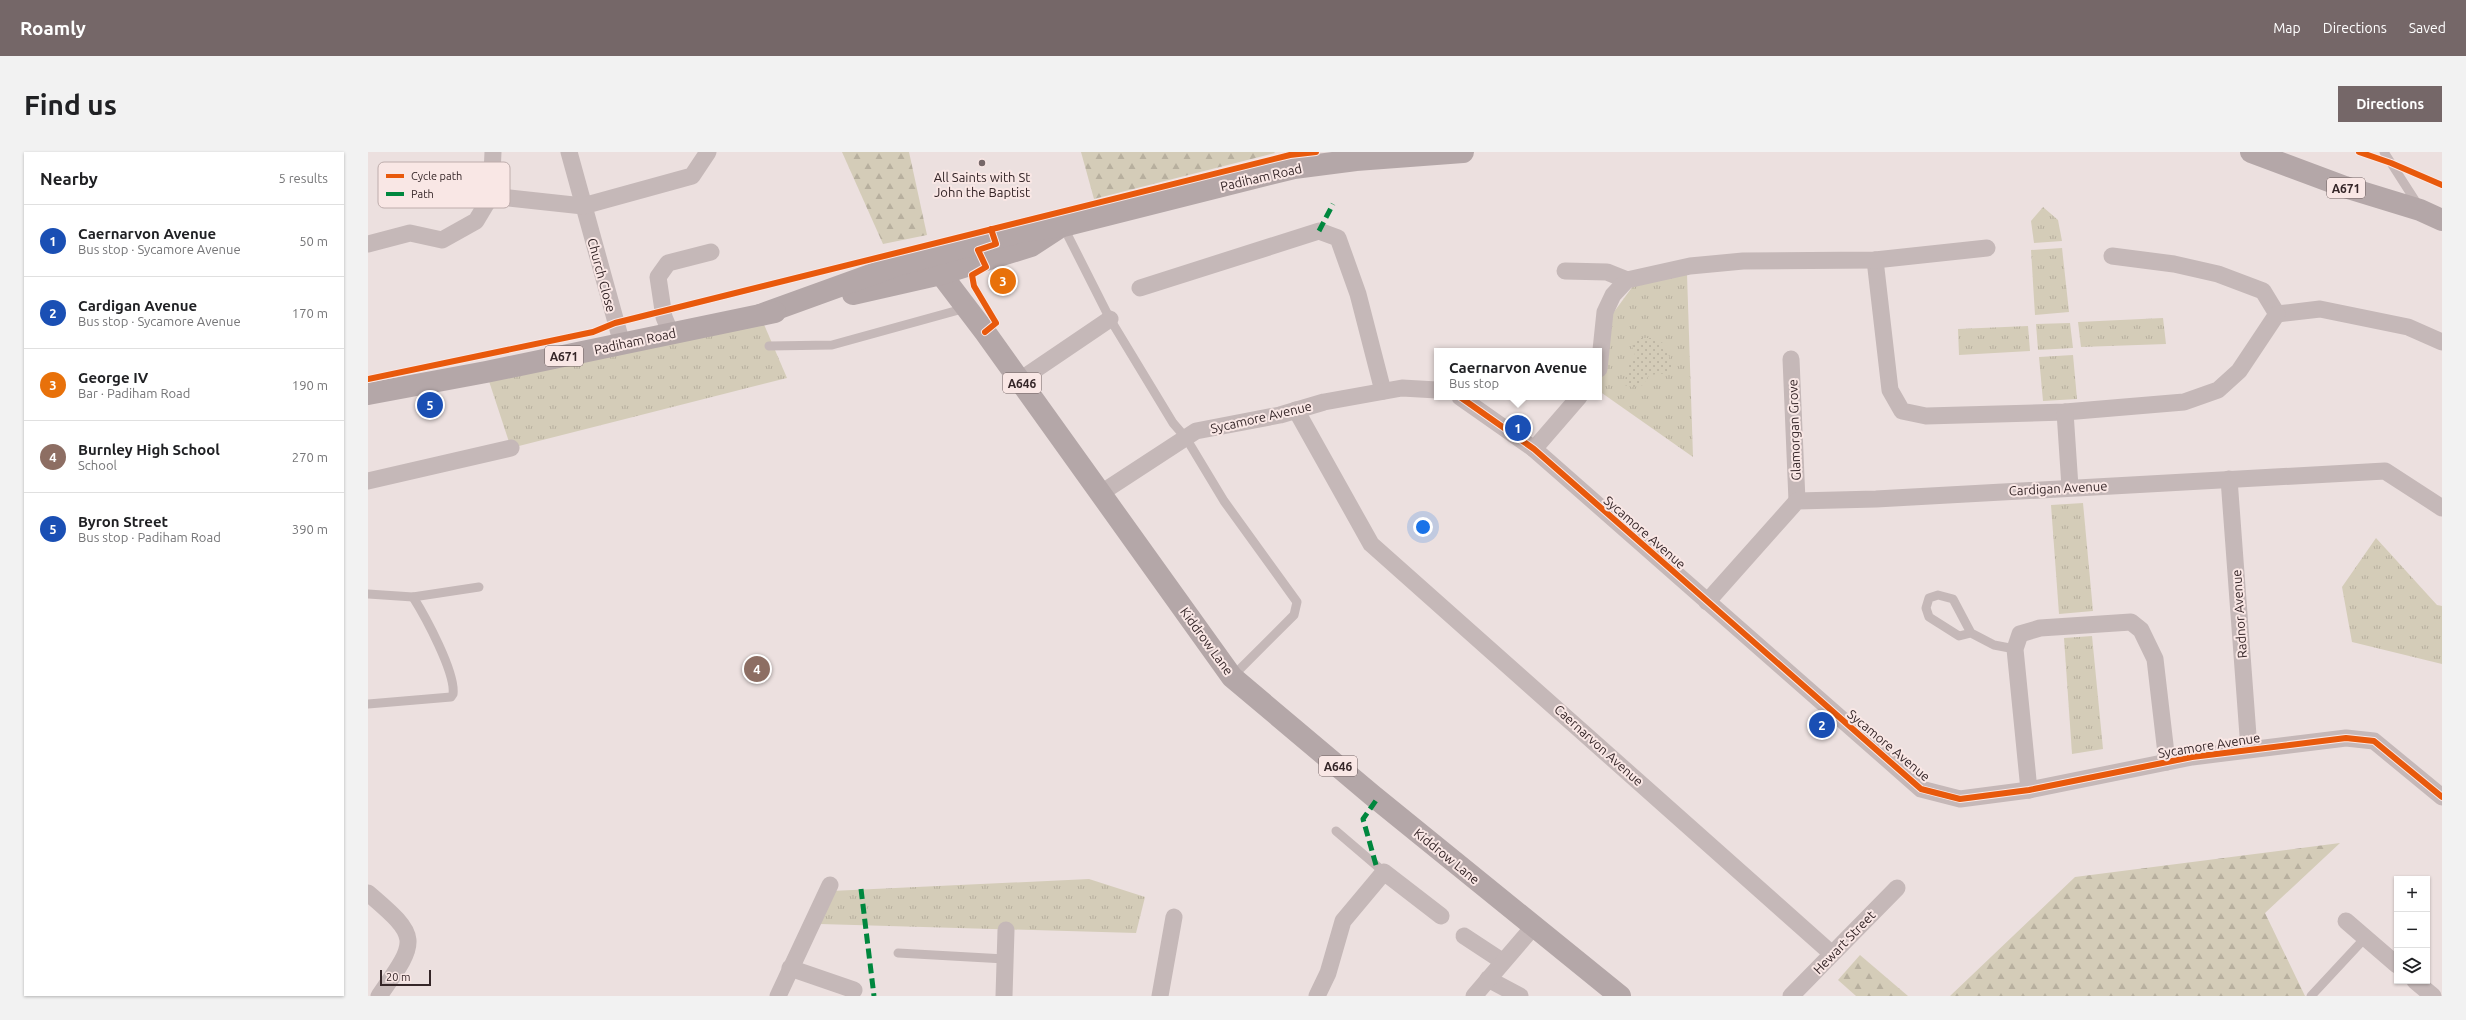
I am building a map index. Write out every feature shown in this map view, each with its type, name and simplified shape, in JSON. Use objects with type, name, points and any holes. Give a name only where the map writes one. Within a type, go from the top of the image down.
[{"type":"main road","name":"Padiham Road","points":[[760,315],[898,265],[1023,231],[1062,226],[1291,160],[1463,152]]},
{"type":"main road","name":"A671","points":[[2251,152],[2345,187],[2420,210],[2442,220]]},
{"type":"main road","name":"Padiham Road","points":[[368,394],[670,334],[941,274],[1031,246],[1062,226]]},
{"type":"main road","name":"Kiddrow Lane","points":[[928,257],[1020,380],[1232,677],[1372,795],[1620,996]]},
{"type":"street","points":[[493,152],[493,162]]},
{"type":"street","name":"Church Close","points":[[569,152],[622,344]]},
{"type":"street","points":[[510,198],[583,206],[692,176],[708,152]]},
{"type":"street","points":[[368,244],[410,233],[442,240],[476,221],[484,208]]},
{"type":"street","points":[[1140,288],[1319,231],[1338,238],[1358,294],[1383,391]]},
{"type":"street","points":[[1565,271],[1607,272],[1627,280],[1690,266],[1744,261],[1875,260],[1988,248]]},
{"type":"street","points":[[670,334],[664,317],[658,277],[668,263],[711,252]]},
{"type":"street","points":[[2112,256],[2174,264],[2218,274],[2263,291],[2277,314]]},
{"type":"street","points":[[1875,260],[1890,390],[1902,411],[1926,416],[2065,412],[2184,402],[2218,390],[2239,371],[2277,314],[2320,309],[2408,327],[2442,342]]},
{"type":"street","points":[[1602,348],[1606,312],[1613,295],[1627,280]]},
{"type":"street","points":[[1020,380],[1110,319]]},
{"type":"street","name":"Glamorgan Grove","points":[[1791,359],[1797,502]]},
{"type":"street","name":"Sycamore Avenue","points":[[1101,493],[1196,431],[1296,410],[1324,402],[1383,391],[1402,388],[1434,390]]},
{"type":"street","name":"Sycamore Avenue","points":[[1464,400],[1534,449],[1921,789],[1960,799],[2029,790],[2167,762],[2249,749],[2346,738],[2374,741],[2442,797]]},
{"type":"street","points":[[1534,449],[1576,400]]},
{"type":"street","name":"Caernarvon Avenue","points":[[1296,410],[1371,544],[1831,954]]},
{"type":"street","points":[[2065,412],[2070,487]]},
{"type":"street","points":[[368,481],[512,448]]},
{"type":"street","name":"Cardigan Avenue","points":[[1797,502],[2385,471],[2442,508]]},
{"type":"street","name":"Radnor Avenue","points":[[2229,479],[2249,749]]},
{"type":"street","points":[[1707,602],[1797,502]]},
{"type":"street","name":"Sycamore Avenue","points":[[2015,650],[2020,634],[2040,628],[2131,622],[2141,630],[2155,659],[2167,762]]},
{"type":"street","points":[[2015,650],[2029,790]]},
{"type":"street","points":[[1317,996],[1328,972],[1343,921],[1384,872],[1441,916]]},
{"type":"street","points":[[778,996],[830,885]]},
{"type":"street","name":"Hewart Street","points":[[1791,996],[1897,888]]},
{"type":"street","points":[[368,893],[397,918],[406,928],[408,941],[408,950],[401,964],[379,996]]},
{"type":"street","points":[[1160,996],[1174,917]]},
{"type":"street","points":[[2346,921],[2394,962]]},
{"type":"street","points":[[1474,996],[1502,961],[1534,926]]},
{"type":"street","points":[[1004,996],[1006,930]]},
{"type":"street","points":[[1464,936],[1502,961]]},
{"type":"street","points":[[790,968],[854,990]]},
{"type":"street","points":[[1488,979],[1520,996]]},
{"type":"street","points":[[2419,984],[2433,996]]},
{"type":"lane","points":[[2384,152],[2420,210]]},
{"type":"lane","points":[[1062,226],[1110,319],[1173,423],[1186,438],[1224,501],[1297,602],[1294,615],[1232,677]]},
{"type":"lane","points":[[769,346],[832,345],[966,308]]},
{"type":"lane","points":[[368,594],[413,597],[479,587]]},
{"type":"lane","points":[[1971,633],[1959,636],[1929,617],[1926,608],[1929,598],[1938,595],[1953,599],[1971,633],[1994,645],[2015,650]]},
{"type":"lane","points":[[368,704],[449,697],[453,694],[437,640],[426,616],[413,597]]},
{"type":"lane","points":[[1336,831],[1384,872]]},
{"type":"lane","points":[[2311,996],[2365,938]]},
{"type":"lane","points":[[898,953],[1005,959]]},
{"type":"green space","points":[[842,152],[909,152],[927,235],[883,244]]},
{"type":"green space","points":[[1081,152],[1274,152],[1275,153],[1094,199]]},
{"type":"green space","points":[[2043,207],[2058,220],[2062,241],[2034,243],[2031,221]]},
{"type":"green space","points":[[2062,248],[2069,312],[2035,315],[2031,250]]},
{"type":"green space","points":[[1687,274],[1693,457],[1602,393],[1602,372],[1611,316],[1633,286]]},
{"type":"green space","points":[[760,315],[787,378],[511,448],[486,372]]},
{"type":"green space","points":[[2163,318],[2166,344],[2081,347],[2078,322]]},
{"type":"green space","points":[[2070,323],[2073,348],[2038,350],[2036,324]]},
{"type":"green space","points":[[2028,326],[2030,351],[1959,355],[1958,329]]},
{"type":"green space","points":[[1639,338],[1652,338],[1663,343],[1672,363],[1669,373],[1649,375],[1643,385],[1633,387],[1624,385],[1628,367],[1635,354],[1632,346]]},
{"type":"green space","points":[[2073,355],[2077,399],[2043,401],[2039,357]]},
{"type":"green space","points":[[2083,503],[2093,611],[2059,614],[2051,505]]},
{"type":"green space","points":[[2376,538],[2437,605],[2442,606],[2442,664],[2352,642],[2342,587]]},
{"type":"green space","points":[[2092,636],[2103,749],[2072,754],[2064,638]]},
{"type":"green space","points":[[2340,843],[2265,913],[2305,996],[1950,996],[2075,877]]},
{"type":"green space","points":[[1089,879],[1145,897],[1136,933],[820,924],[831,891]]},
{"type":"green space","points":[[1860,955],[1908,996],[1856,996],[1838,980]]},
{"type":"marked path","points":[[1319,231],[1333,204]]},
{"type":"marked path","points":[[1376,865],[1363,819],[1377,799]]},
{"type":"marked path","points":[[861,889],[874,996]]},
{"type":"cycle path","points":[[368,379],[593,332],[615,323],[1290,155],[1316,152]]},
{"type":"cycle path","points":[[2359,152],[2391,163],[2442,185]]},
{"type":"cycle path","points":[[985,332],[996,323],[974,286],[972,275],[986,267],[978,250],[996,244],[991,229]]},
{"type":"cycle path","points":[[1464,400],[1534,449],[1921,789],[1960,799],[2029,790],[2192,757],[2346,738],[2374,741],[2442,797]]},
{"type":"place","name":"All Saints with St John the Baptist","points":[[982,163]]},
{"type":"place","name":"George IV","points":[[1003,281]]},
{"type":"place","name":"Byron Street","points":[[430,405]]},
{"type":"place","name":"Caernarvon Avenue","points":[[1518,428]]},
{"type":"place","name":"Burnley High School","points":[[757,669]]},
{"type":"place","name":"Cardigan Avenue","points":[[1822,725]]}]
